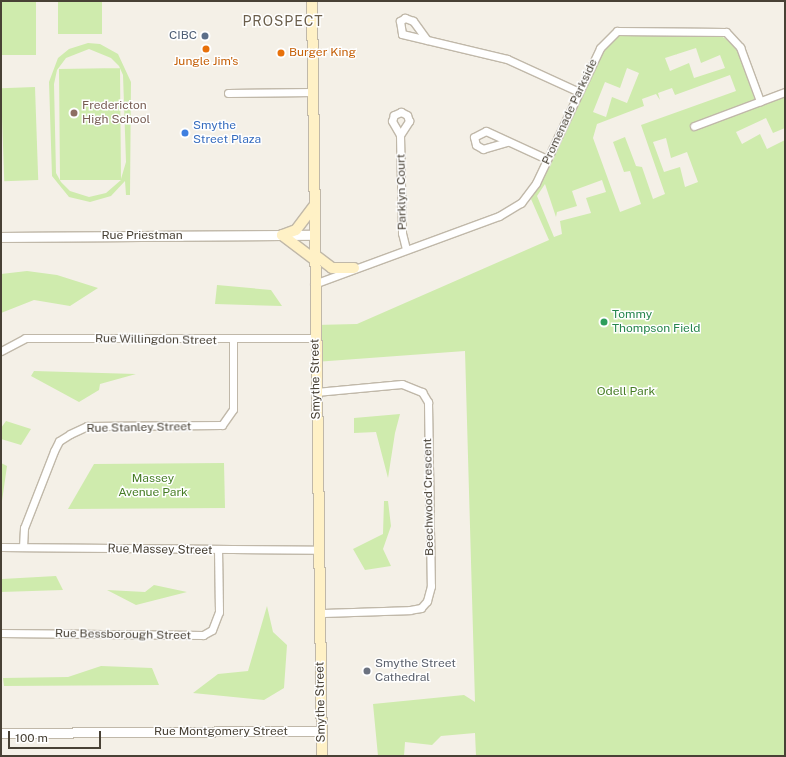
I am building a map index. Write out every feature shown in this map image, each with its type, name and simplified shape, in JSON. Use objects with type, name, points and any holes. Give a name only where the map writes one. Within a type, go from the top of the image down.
[{"type":"main road","name":"Smythe Street","points":[[312,1],[314,284],[322,756]]},
{"type":"main road","points":[[282,235],[296,230],[314,206]]},
{"type":"main road","points":[[282,235],[332,268],[354,268]]},
{"type":"street","name":"Promenade Parkside","points":[[314,284],[510,211],[530,192],[604,42],[617,30],[716,29],[726,32],[737,42],[760,101]]},
{"type":"street","points":[[427,40],[507,59],[579,92]]},
{"type":"street","points":[[228,93],[313,92]]},
{"type":"street","points":[[694,126],[785,92]]},
{"type":"street","name":"Parklyn Court","points":[[400,134],[402,234],[406,249]]},
{"type":"street","points":[[507,142],[547,159]]},
{"type":"street","name":"Rue Priestman","points":[[1,237],[314,235]]},
{"type":"street","name":"Rue Willingdon Street","points":[[1,351],[25,338],[233,340],[315,338]]},
{"type":"street","name":"Rue Stanley Street","points":[[23,547],[24,528],[54,451],[70,434],[87,426],[222,425],[233,409],[233,340]]},
{"type":"street","name":"Beechwood Crescent","points":[[316,392],[402,384],[422,392],[428,402],[430,586],[427,601],[421,608],[410,610],[320,613]]},
{"type":"street","name":"Rue Massey Street","points":[[1,547],[218,551],[318,550]]},
{"type":"street","name":"Rue Bessborough Street","points":[[1,633],[203,635],[212,630],[219,612],[218,551]]},
{"type":"street","name":"Rue Montgomery Street","points":[[1,733],[322,731]]},
{"type":"green space","points":[[1,1],[36,1],[36,55],[1,55]]},
{"type":"green space","points":[[58,1],[102,1],[102,34],[58,34]]},
{"type":"green space","name":"Odell Park","points":[[621,33],[717,34],[732,42],[737,49],[757,106],[785,96],[785,128],[773,133],[766,118],[736,132],[742,144],[760,134],[767,149],[785,140],[785,756],[476,756],[475,733],[441,736],[432,745],[405,742],[404,756],[378,756],[373,704],[464,695],[475,702],[465,351],[315,362],[315,325],[357,324],[549,240],[531,199],[608,42]],"holes":[[[696,48],[701,63],[720,55],[725,68],[694,78],[689,63],[670,71],[665,58]],[[627,68],[639,73],[627,103],[612,97],[606,117],[593,112],[605,82],[620,88]],[[730,75],[736,91],[641,125],[665,194],[653,199],[642,167],[636,166],[625,137],[613,142],[624,172],[630,171],[641,204],[620,212],[593,138],[597,124],[644,106],[642,99],[656,94],[660,100],[658,93],[672,88],[675,95]],[[666,138],[671,158],[687,152],[698,182],[685,187],[680,167],[664,172],[653,142]],[[602,180],[606,192],[586,198],[591,213],[560,221],[562,234],[554,237],[537,196],[545,184],[556,217],[557,212],[577,206],[572,191]]]},
{"type":"green space","points":[[88,43],[100,44],[118,54],[131,82],[130,195],[126,195],[125,181],[111,196],[90,202],[69,197],[52,176],[49,82],[58,58],[69,49]],"holes":[[[89,49],[111,58],[120,68],[59,69],[60,180],[121,180],[106,193],[89,197],[70,191],[61,182],[56,173],[54,84],[57,70],[66,58]],[[120,68],[123,75],[126,162],[121,179]]]},
{"type":"green space","points":[[35,87],[38,180],[4,181],[1,88]]},
{"type":"green space","points":[[27,271],[57,275],[98,288],[70,306],[34,300],[1,313],[1,274]]},
{"type":"green space","points":[[217,285],[271,290],[282,306],[215,304]]},
{"type":"green space","points":[[34,371],[136,374],[100,384],[99,390],[79,402],[31,376]]},
{"type":"green space","points":[[400,414],[395,433],[388,478],[376,432],[354,433],[354,418]]},
{"type":"green space","points":[[6,421],[31,429],[21,445],[1,439],[1,428]]},
{"type":"green space","points":[[1,463],[7,466],[1,508]]},
{"type":"green space","name":"Massey Avenue Park","points":[[224,463],[225,508],[68,509],[94,464]]},
{"type":"green space","points":[[384,501],[388,501],[391,526],[383,549],[391,566],[365,570],[353,549],[383,534]]},
{"type":"green space","points":[[56,576],[63,590],[1,592],[2,579]]},
{"type":"green space","points":[[154,585],[187,592],[136,605],[107,590],[145,592]]},
{"type":"green space","points":[[267,606],[273,632],[287,645],[284,688],[264,700],[193,693],[218,674],[248,671]]},
{"type":"green space","points":[[101,666],[152,668],[159,685],[4,686],[3,678],[68,677]]},
{"type":"place","name":"CIBC","points":[[205,36]]},
{"type":"place","name":"Jungle Jim's","points":[[206,49]]},
{"type":"place","name":"Burger King","points":[[281,53]]},
{"type":"place","name":"Fredericton High School","points":[[74,113]]},
{"type":"place","name":"Smythe Street Plaza","points":[[185,133]]},
{"type":"place","name":"Tommy Thompson Field","points":[[604,322]]},
{"type":"place","name":"Smythe Street Cathedral","points":[[367,671]]},
{"type":"district","name":"PROSPECT","points":[[283,21]]}]
